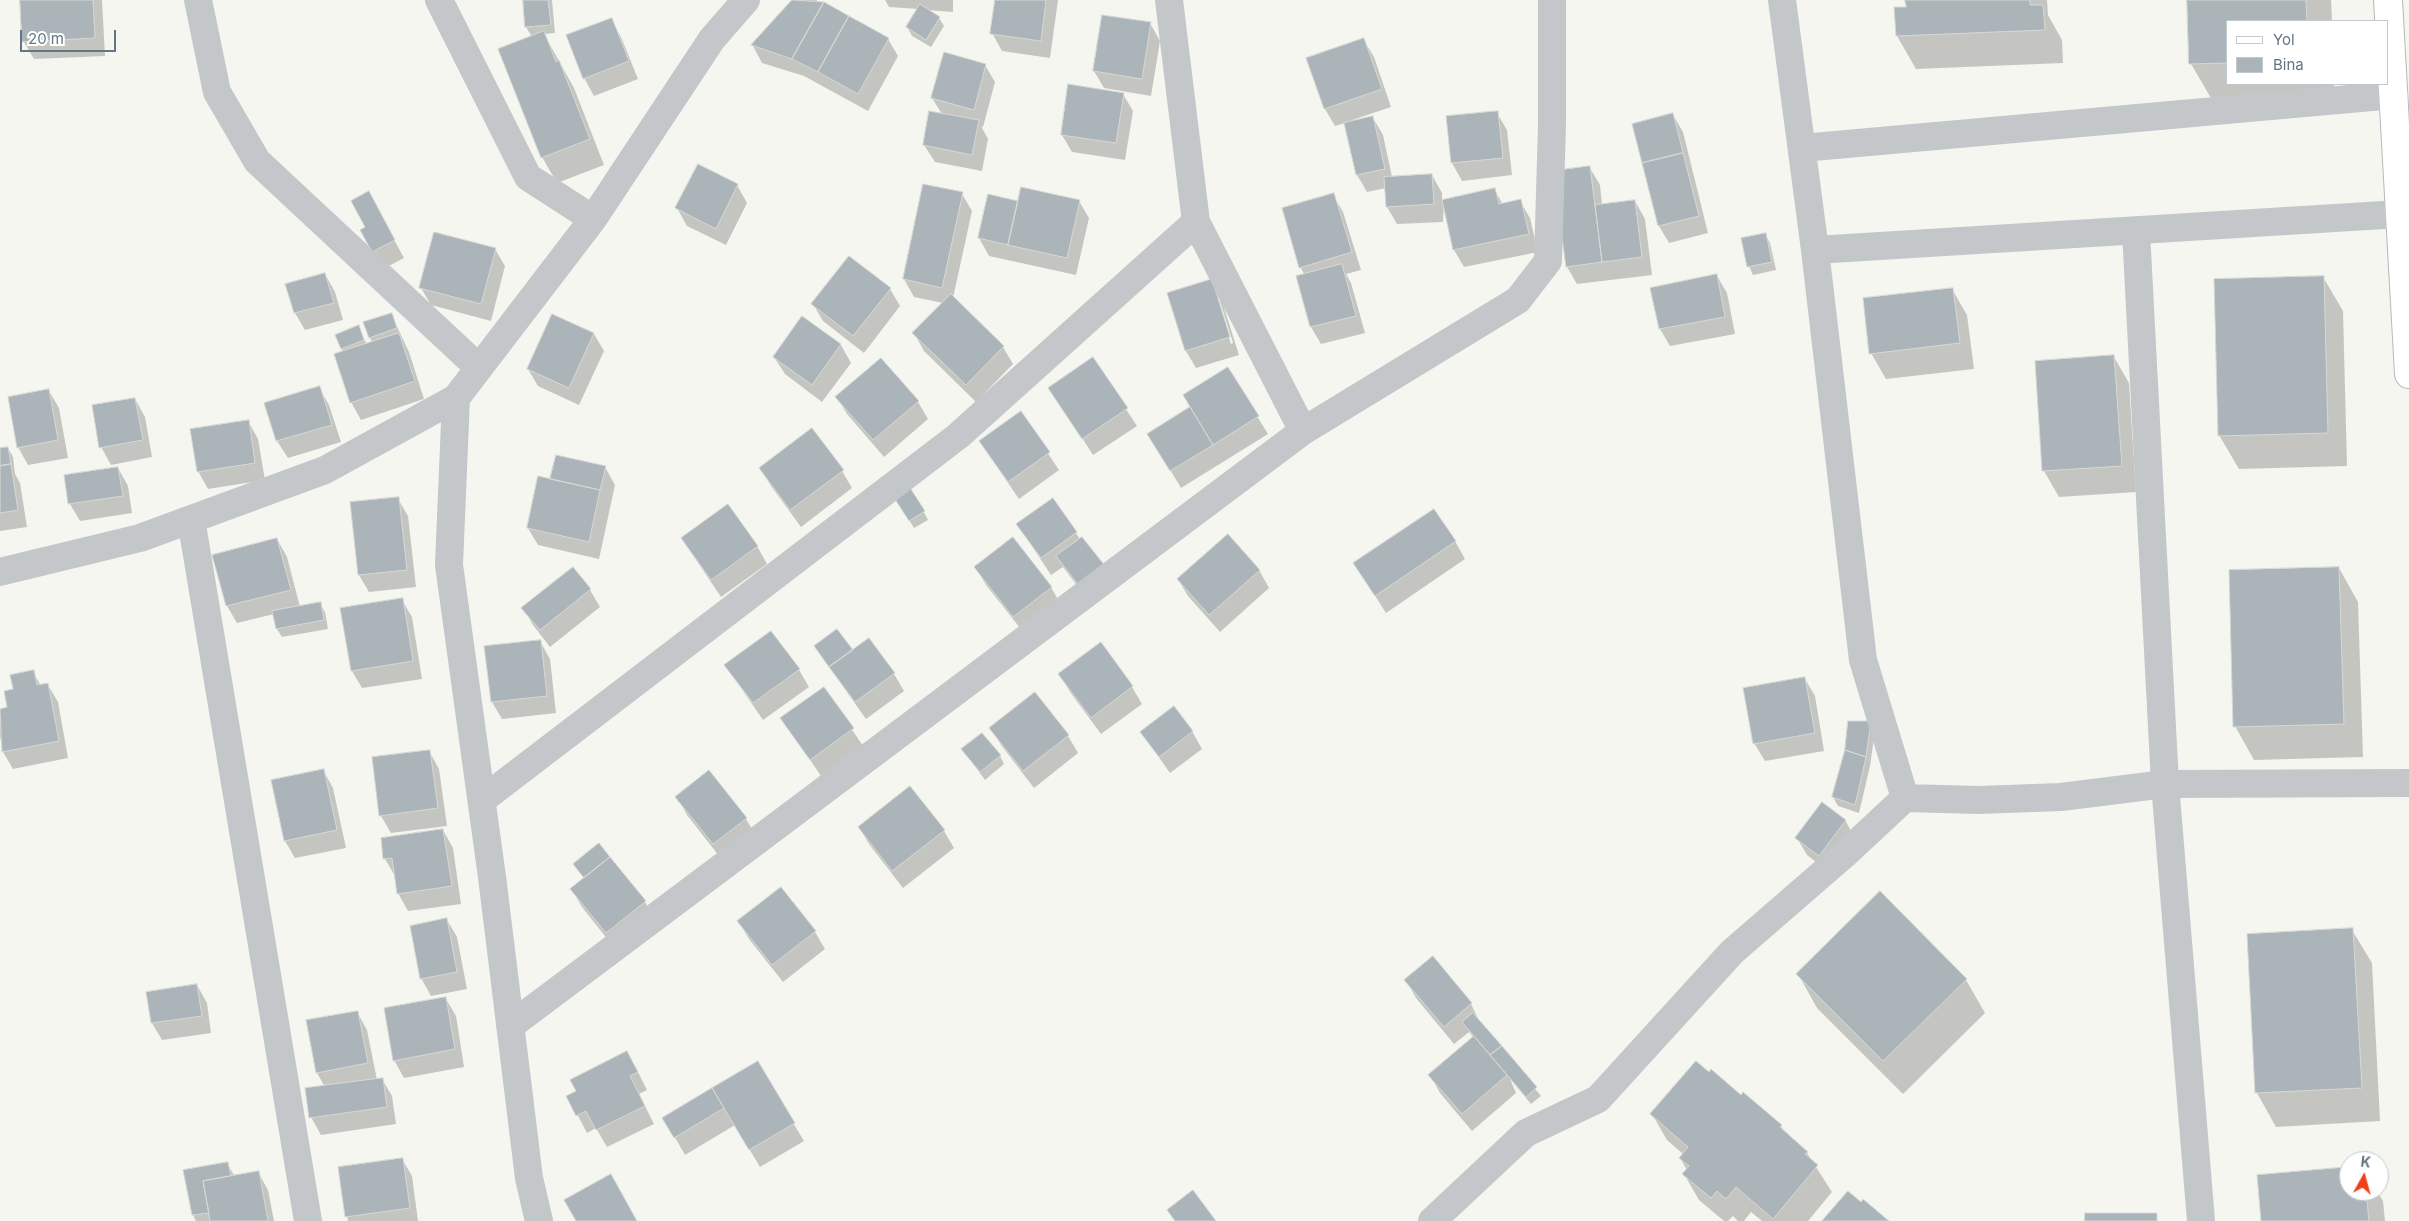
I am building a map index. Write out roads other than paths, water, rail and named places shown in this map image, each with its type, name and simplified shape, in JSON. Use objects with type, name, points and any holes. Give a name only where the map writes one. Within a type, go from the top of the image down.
[{"type":"main road","points":[[2388,0],[2409,374]]},
{"type":"street","points":[[198,0],[217,92],[258,160],[479,368]]},
{"type":"street","points":[[439,0],[528,177],[593,220]]},
{"type":"street","points":[[0,572],[140,538],[324,470],[456,398],[593,220],[712,39],[746,0]]},
{"type":"street","points":[[1169,0],[1196,222],[1303,431]]},
{"type":"street","points":[[510,1026],[1303,431],[1518,300],[1548,261],[1552,125],[1552,0]]},
{"type":"street","points":[[1782,0],[1815,250],[1864,660],[1905,798]]},
{"type":"street","points":[[1802,148],[2394,95]]},
{"type":"street","points":[[1815,250],[2400,214]]},
{"type":"street","points":[[482,800],[958,436],[1196,222]]},
{"type":"street","points":[[2136,230],[2165,784],[2202,1221]]},
{"type":"street","points":[[456,398],[449,565],[482,800],[529,1178],[539,1221]]},
{"type":"street","points":[[191,519],[308,1221]]},
{"type":"street","points":[[1432,1221],[1526,1133],[1598,1099],[1732,952],[1845,854],[1905,798],[1979,800],[2060,797],[2165,784],[2409,783]]}]
